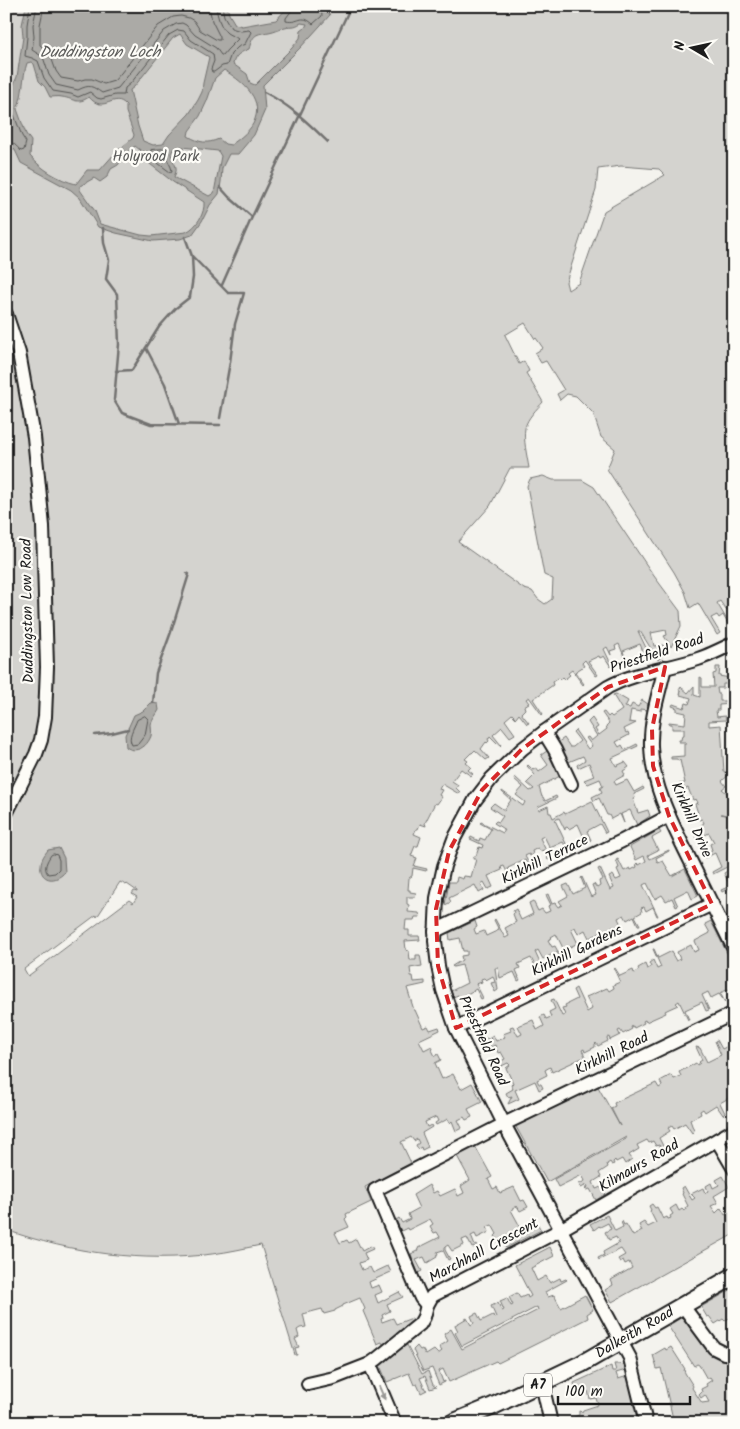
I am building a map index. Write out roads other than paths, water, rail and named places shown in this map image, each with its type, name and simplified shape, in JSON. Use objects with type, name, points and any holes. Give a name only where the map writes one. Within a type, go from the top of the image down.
[{"type":"main road","name":"Dalkeith Road","points":[[452,1423],[542,1384],[581,1364],[734,1276]]},
{"type":"street","name":"Duddingston Low Road","points":[[6,314],[19,353],[34,437],[42,526],[47,667],[45,717],[41,740],[6,814]]},
{"type":"street","name":"Priestfield Road","points":[[646,1423],[630,1358],[622,1341],[560,1230],[456,1028],[446,1002],[436,954],[437,898],[444,866],[454,839],[467,813],[482,790],[505,764],[544,732],[614,684],[629,677],[698,659],[734,643]]},
{"type":"street","name":"Kirkhill Drive","points":[[665,667],[653,717],[651,746],[656,780],[669,816],[734,950]]},
{"type":"street","points":[[544,732],[571,784]]},
{"type":"street","name":"Kirkhill Terrace","points":[[435,931],[622,841],[669,816]]},
{"type":"street","name":"Kirkhill Gardens","points":[[456,1028],[712,904]]},
{"type":"street","name":"Kirkhill Road","points":[[427,1305],[416,1288],[375,1190],[504,1124],[734,1013]]},
{"type":"street","name":"Kilmaurs Road","points":[[560,1230],[734,1130]]},
{"type":"street","points":[[717,1140],[734,1169]]},
{"type":"street","name":"Marchhall Crescent","points":[[308,1384],[334,1378],[370,1364],[420,1324],[432,1296],[560,1230]]},
{"type":"street","points":[[683,1306],[714,1348],[724,1354],[734,1354]]},
{"type":"street","points":[[370,1364],[396,1423]]},
{"type":"street","points":[[542,1384],[551,1423]]},
{"type":"water","name":"Duddingston Loch","points":[[26,6],[227,6],[235,24],[242,26],[276,20],[289,6],[326,6],[326,10],[330,15],[263,85],[265,110],[254,135],[238,154],[229,154],[222,168],[219,194],[192,235],[180,239],[153,241],[98,227],[80,198],[71,190],[21,163],[15,150],[6,145],[11,90],[17,77],[23,37],[22,25]],"holes":[[[301,23],[307,24],[292,48],[255,85],[250,83],[247,74],[233,64],[239,54],[249,49],[252,40],[256,36],[283,27],[295,26]],[[180,34],[187,44],[209,57],[202,92],[198,100],[189,114],[163,144],[153,145],[143,141],[130,90],[173,38]],[[31,62],[34,64],[39,81],[45,87],[50,97],[79,101],[89,97],[99,104],[117,100],[122,101],[126,105],[126,112],[134,135],[133,138],[116,152],[100,170],[87,170],[76,184],[63,180],[51,173],[30,156],[31,141],[26,134],[17,109],[21,98],[27,63]],[[224,70],[243,84],[253,96],[257,111],[255,119],[245,134],[231,145],[225,144],[219,139],[207,142],[192,138],[188,136],[189,131],[200,116],[215,78]],[[135,146],[145,154],[146,161],[173,182],[204,202],[203,211],[197,223],[186,232],[151,236],[100,224],[95,211],[80,190],[80,186],[94,178],[100,182]],[[182,147],[218,151],[221,156],[214,193],[209,196],[174,177],[176,167],[171,153],[174,148]]]},
{"type":"water","points":[[151,703],[158,704],[159,710],[151,724],[151,736],[141,748],[134,750],[126,747],[125,735],[134,715],[143,711]]},
{"type":"water","points":[[59,848],[64,858],[65,872],[55,879],[48,879],[43,875],[41,869],[43,857],[48,850]]},
{"type":"waterway","points":[[222,285],[351,6]]},
{"type":"waterway","points":[[264,92],[291,109],[328,142]]},
{"type":"waterway","points":[[220,187],[252,217]]},
{"type":"waterway","points":[[103,228],[104,243],[109,260],[106,279],[117,294],[119,344],[114,400],[122,413],[151,424],[220,425]]},
{"type":"waterway","points":[[185,237],[192,256],[228,293],[244,293],[235,324],[220,418]]},
{"type":"waterway","points":[[116,371],[132,370],[159,327],[176,308],[190,297],[193,277],[192,256]]},
{"type":"waterway","points":[[146,348],[165,384],[179,424]]},
{"type":"waterway","points":[[153,703],[156,673],[189,574],[187,573]]},
{"type":"waterway","points":[[95,735],[128,729]]},
{"type":"park label","name":"Holyrood Park","points":[[156,157]]}]
